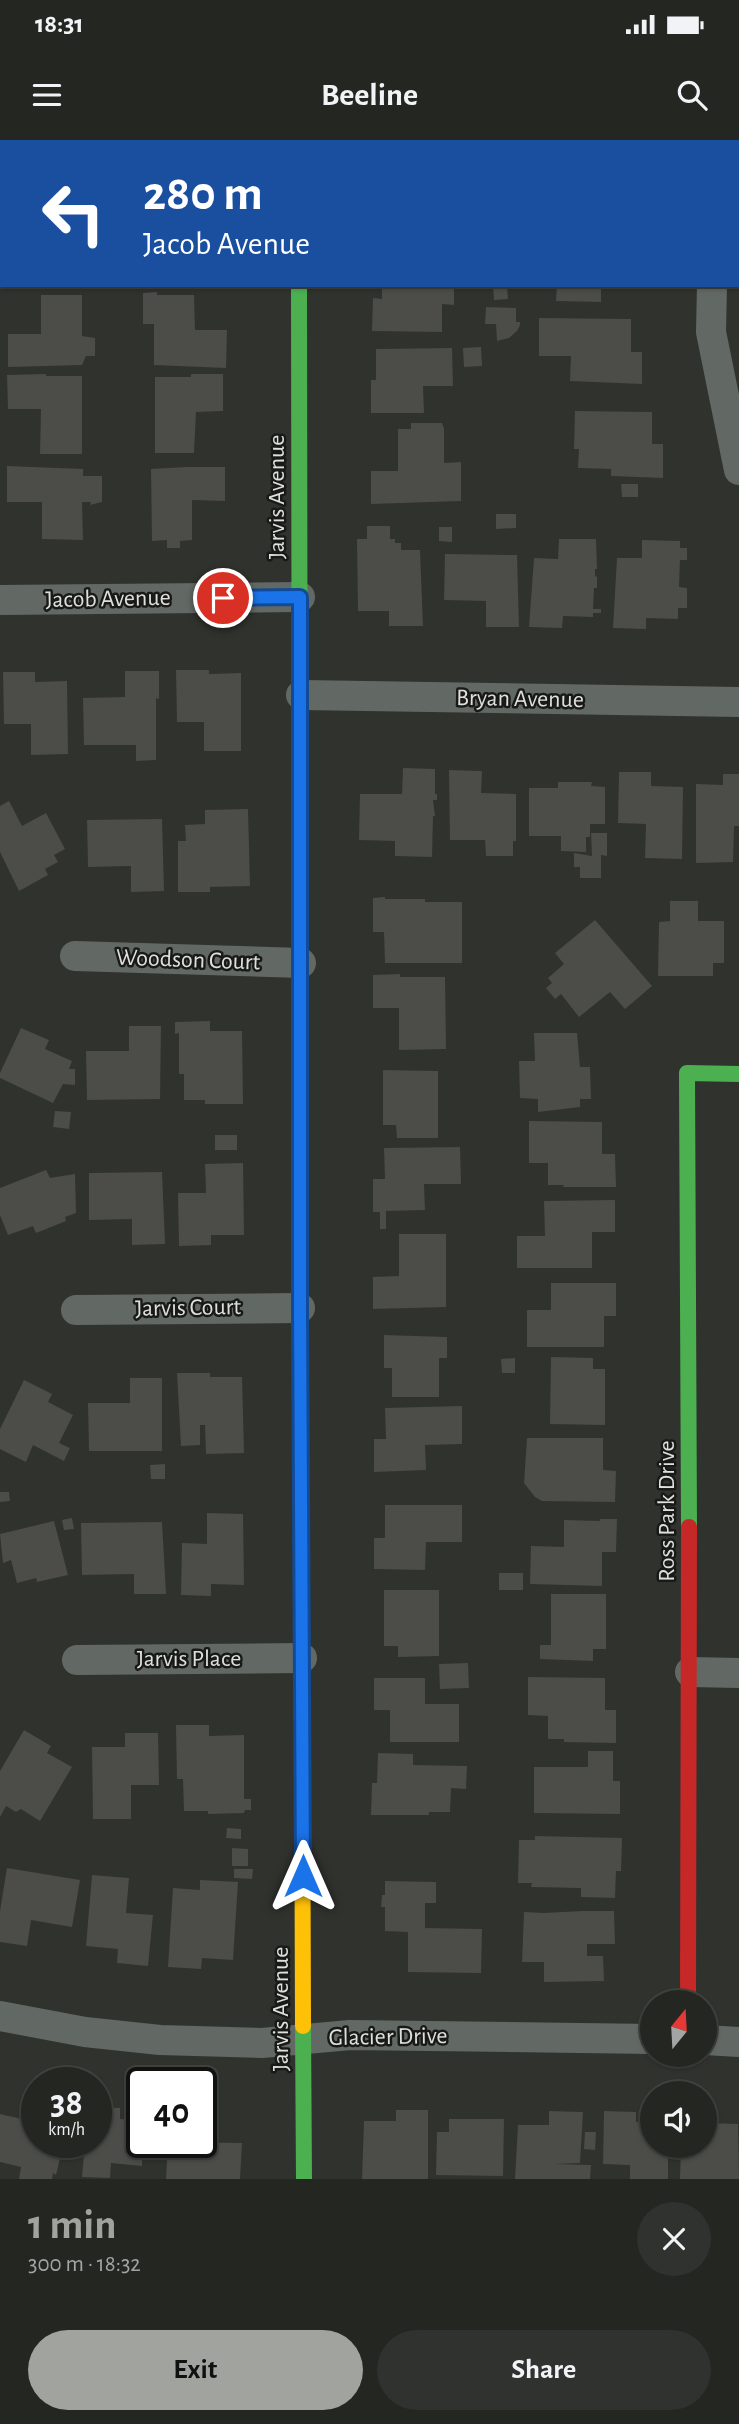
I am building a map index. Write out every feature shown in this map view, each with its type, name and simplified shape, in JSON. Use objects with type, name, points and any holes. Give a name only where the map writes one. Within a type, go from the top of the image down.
[{"type":"street","name":"Jarvis Avenue","points":[[299,287],[304,2179]]},
{"type":"street","points":[[712,287],[711,332],[739,470]]},
{"type":"street","name":"Jacob Avenue","points":[[0,600],[300,597]]},
{"type":"street","name":"Bryan Avenue","points":[[300,695],[739,702]]},
{"type":"street","name":"Woodson Court","points":[[75,956],[301,963]]},
{"type":"street","name":"Ross Park Drive","points":[[688,1990],[691,1672],[687,1073],[739,1074]]},
{"type":"street","name":"Jarvis Court","points":[[76,1310],[300,1308]]},
{"type":"street","name":"Jarvis Place","points":[[77,1660],[302,1658]]},
{"type":"street","points":[[691,1672],[739,1673]]},
{"type":"street","name":"Glacier Drive","points":[[0,2016],[85,2032],[160,2040],[262,2043],[350,2035],[640,2039]]},
{"type":"street","points":[[718,2041],[739,2042]]},
{"type":"building","points":[[382,287],[454,287],[454,305],[442,304],[442,332],[372,331],[373,298],[382,299]]},
{"type":"building","points":[[493,287],[507,287],[508,299],[494,300]]},
{"type":"building","points":[[557,287],[601,287],[601,302],[556,301]]},
{"type":"building","points":[[157,292],[157,295],[194,295],[195,330],[227,330],[226,368],[154,365],[154,324],[143,324],[143,293]]},
{"type":"building","points":[[41,295],[82,295],[82,336],[95,338],[95,356],[86,356],[82,365],[8,367],[8,334],[41,334]]},
{"type":"building","points":[[486,307],[516,308],[516,322],[520,322],[517,331],[509,338],[497,341],[496,324],[485,324]]},
{"type":"building","points":[[539,318],[631,319],[631,352],[642,352],[642,384],[570,381],[571,356],[539,356]]},
{"type":"building","points":[[481,347],[482,366],[464,367],[463,348]]},
{"type":"building","points":[[452,348],[453,386],[423,386],[424,413],[371,413],[371,380],[376,380],[376,349]]},
{"type":"building","points":[[191,374],[223,374],[223,411],[196,412],[194,453],[155,453],[155,377],[191,377]]},
{"type":"building","points":[[7,375],[82,376],[82,454],[40,454],[41,409],[8,409]]},
{"type":"building","points":[[575,411],[652,412],[652,444],[663,444],[663,478],[611,476],[611,469],[578,468],[579,449],[574,449]]},
{"type":"building","points":[[411,423],[442,423],[444,463],[461,462],[461,501],[371,504],[371,471],[398,471],[398,429],[411,429]]},
{"type":"building","points":[[7,466],[83,469],[83,476],[102,476],[102,502],[90,505],[91,502],[82,502],[83,540],[42,539],[42,502],[7,502]]},
{"type":"building","points":[[225,467],[225,501],[192,500],[192,540],[180,541],[180,548],[167,548],[167,540],[152,541],[151,469]]},
{"type":"building","points":[[621,484],[638,484],[638,497],[622,497]]},
{"type":"building","points":[[496,514],[516,514],[516,528],[496,529]]},
{"type":"building","points":[[367,526],[390,526],[390,539],[401,543],[401,550],[420,550],[423,626],[389,626],[389,611],[358,611],[357,539],[367,539]]},
{"type":"building","points":[[439,527],[452,527],[452,542],[439,541]]},
{"type":"building","points":[[559,539],[596,539],[597,588],[594,588],[593,609],[601,609],[601,613],[593,613],[593,617],[563,616],[562,628],[529,627],[534,558],[558,559]]},
{"type":"building","points":[[642,540],[680,541],[680,548],[687,548],[687,560],[680,560],[679,587],[687,588],[687,608],[678,608],[678,619],[646,618],[646,629],[613,628],[617,558],[642,558]]},
{"type":"building","points":[[445,554],[517,555],[519,627],[486,627],[486,601],[444,600]]},
{"type":"building","points":[[176,670],[209,670],[209,674],[241,673],[241,751],[204,751],[204,722],[177,722]]},
{"type":"building","points":[[125,671],[159,671],[156,760],[136,761],[136,745],[84,745],[83,698],[125,697]]},
{"type":"building","points":[[3,672],[35,672],[35,682],[67,681],[68,754],[31,755],[31,724],[4,724]]},
{"type":"building","points":[[403,768],[435,769],[437,800],[433,800],[435,816],[432,857],[395,856],[395,841],[359,840],[360,794],[402,794]]},
{"type":"building","points":[[449,770],[482,771],[481,793],[516,794],[516,841],[513,841],[513,856],[486,856],[485,840],[450,840]]},
{"type":"building","points":[[619,772],[651,772],[651,786],[683,787],[682,859],[645,858],[646,824],[618,823]]},
{"type":"building","points":[[723,774],[739,774],[739,826],[734,826],[733,862],[696,863],[696,784],[723,785]]},
{"type":"building","points":[[558,782],[592,782],[591,786],[605,787],[605,824],[590,824],[590,837],[586,837],[586,852],[561,851],[561,836],[529,836],[529,788],[558,788]]},
{"type":"building","points":[[9,801],[22,826],[46,813],[65,849],[54,855],[58,862],[45,869],[48,875],[19,891],[0,852],[0,806]]},
{"type":"building","points":[[248,809],[250,886],[210,887],[210,892],[178,892],[178,841],[186,841],[185,825],[205,824],[205,810]]},
{"type":"building","points":[[162,819],[164,891],[131,892],[131,866],[88,867],[87,820]]},
{"type":"building","points":[[591,833],[607,833],[607,856],[601,855],[601,878],[580,878],[580,867],[574,867],[574,853],[592,856]]},
{"type":"building","points":[[373,898],[425,899],[425,902],[462,902],[462,963],[385,963],[384,932],[373,932]]},
{"type":"building","points":[[670,901],[698,901],[698,921],[724,921],[724,963],[713,963],[713,976],[658,976],[659,922],[670,921]]},
{"type":"building","points":[[595,920],[652,986],[625,1009],[610,992],[579,1017],[561,994],[555,999],[546,988],[552,983],[548,978],[564,964],[555,953]]},
{"type":"building","points":[[400,974],[400,977],[445,977],[446,1049],[399,1050],[399,1008],[373,1008],[373,975]]},
{"type":"building","points":[[210,1021],[210,1031],[242,1031],[243,1104],[205,1104],[205,1100],[184,1100],[184,1074],[179,1074],[179,1033],[175,1034],[175,1022]]},
{"type":"building","points":[[129,1026],[161,1026],[160,1099],[87,1100],[86,1051],[129,1051]]},
{"type":"building","points":[[21,1028],[49,1040],[45,1049],[72,1061],[69,1069],[75,1069],[75,1085],[63,1084],[53,1103],[0,1078]]},
{"type":"building","points":[[534,1033],[577,1033],[580,1067],[590,1067],[591,1099],[580,1099],[580,1107],[538,1112],[538,1099],[520,1098],[519,1061],[535,1061]]},
{"type":"building","points":[[383,1070],[438,1071],[438,1138],[397,1138],[396,1125],[383,1125]]},
{"type":"building","points":[[55,1111],[71,1112],[69,1129],[53,1127]]},
{"type":"building","points":[[529,1121],[602,1122],[602,1154],[615,1154],[616,1187],[548,1185],[548,1163],[529,1163]]},
{"type":"building","points":[[215,1135],[237,1135],[237,1150],[215,1150]]},
{"type":"building","points":[[460,1147],[461,1184],[424,1184],[425,1210],[386,1211],[386,1229],[380,1229],[380,1212],[373,1212],[373,1179],[385,1179],[384,1148]]},
{"type":"building","points":[[243,1163],[244,1235],[211,1235],[211,1245],[179,1246],[178,1193],[206,1193],[205,1164]]},
{"type":"building","points":[[46,1170],[50,1178],[75,1174],[76,1213],[65,1217],[66,1221],[36,1233],[33,1226],[8,1235],[0,1215],[0,1188]]},
{"type":"building","points":[[162,1172],[165,1244],[132,1245],[132,1219],[89,1220],[89,1173]]},
{"type":"building","points":[[615,1200],[615,1232],[592,1232],[592,1268],[517,1268],[517,1236],[545,1236],[544,1201]]},
{"type":"building","points":[[399,1234],[446,1234],[446,1307],[373,1309],[373,1277],[399,1276]]},
{"type":"building","points":[[551,1283],[616,1283],[616,1316],[604,1316],[604,1347],[527,1347],[527,1310],[551,1310]]},
{"type":"building","points":[[384,1335],[447,1337],[447,1358],[439,1358],[439,1397],[392,1397],[392,1368],[384,1368]]},
{"type":"building","points":[[551,1357],[593,1358],[593,1369],[605,1369],[605,1425],[550,1424]]},
{"type":"building","points":[[515,1358],[515,1373],[502,1373],[501,1359]]},
{"type":"building","points":[[177,1373],[242,1377],[244,1453],[206,1454],[205,1425],[200,1425],[200,1445],[181,1446]]},
{"type":"building","points":[[130,1378],[162,1378],[162,1451],[89,1451],[88,1403],[130,1403]]},
{"type":"building","points":[[24,1380],[52,1394],[48,1402],[73,1415],[59,1443],[70,1448],[64,1461],[33,1445],[26,1462],[0,1449],[0,1429]]},
{"type":"building","points":[[462,1406],[462,1444],[425,1445],[426,1470],[374,1472],[374,1439],[386,1439],[385,1408]]},
{"type":"building","points":[[527,1438],[603,1438],[603,1470],[616,1471],[615,1502],[542,1501],[535,1497],[524,1483]]},
{"type":"building","points":[[165,1464],[165,1479],[151,1479],[150,1465]]},
{"type":"building","points":[[0,1492],[9,1492],[10,1501],[0,1502]]},
{"type":"building","points":[[385,1505],[462,1505],[462,1542],[426,1542],[425,1570],[374,1569],[374,1538],[385,1538]]},
{"type":"building","points":[[207,1513],[243,1514],[244,1585],[211,1584],[211,1596],[181,1595],[182,1543],[207,1544]]},
{"type":"building","points":[[72,1518],[74,1529],[64,1530],[62,1520]]},
{"type":"building","points":[[617,1519],[616,1552],[602,1552],[602,1586],[530,1584],[531,1546],[564,1547],[564,1520]]},
{"type":"building","points":[[54,1521],[68,1575],[37,1582],[36,1578],[17,1583],[11,1560],[3,1563],[0,1534]]},
{"type":"building","points":[[162,1522],[166,1594],[134,1594],[134,1574],[82,1575],[81,1523]]},
{"type":"building","points":[[499,1573],[523,1573],[523,1590],[499,1590]]},
{"type":"building","points":[[384,1590],[439,1590],[439,1656],[398,1657],[398,1646],[384,1646]]},
{"type":"building","points":[[551,1594],[606,1594],[606,1649],[593,1649],[593,1661],[540,1659],[540,1645],[551,1645]]},
{"type":"building","points":[[468,1663],[469,1688],[440,1689],[439,1664]]},
{"type":"building","points":[[528,1677],[605,1678],[605,1710],[616,1710],[616,1743],[548,1739],[548,1716],[528,1715]]},
{"type":"building","points":[[374,1678],[425,1678],[425,1704],[459,1704],[459,1742],[390,1742],[390,1710],[374,1710]]},
{"type":"building","points":[[176,1725],[209,1725],[209,1736],[244,1735],[244,1799],[251,1799],[251,1810],[245,1810],[244,1813],[208,1814],[208,1811],[184,1811],[183,1779],[177,1779]]},
{"type":"building","points":[[24,1730],[51,1746],[47,1753],[72,1767],[40,1821],[21,1809],[16,1812],[6,1806],[0,1817],[0,1771]]},
{"type":"building","points":[[125,1733],[158,1733],[159,1785],[131,1785],[131,1819],[93,1819],[92,1747],[125,1747]]},
{"type":"building","points":[[588,1751],[613,1751],[613,1781],[620,1781],[620,1814],[534,1813],[534,1767],[588,1767]]},
{"type":"building","points":[[378,1753],[413,1754],[413,1765],[467,1766],[466,1789],[451,1788],[450,1812],[429,1812],[429,1815],[371,1815],[372,1783],[377,1783]]},
{"type":"building","points":[[227,1828],[241,1829],[241,1839],[226,1838]]},
{"type":"building","points":[[535,1836],[622,1838],[621,1871],[616,1871],[615,1898],[581,1897],[581,1888],[531,1887],[532,1883],[518,1883],[519,1840],[535,1840]]},
{"type":"building","points":[[232,1848],[248,1849],[248,1866],[232,1866]]},
{"type":"building","points":[[7,1868],[80,1880],[72,1927],[31,1920],[27,1946],[0,1942],[0,1911]]},
{"type":"building","points":[[234,1869],[253,1869],[252,1879],[234,1878]]},
{"type":"building","points":[[92,1875],[129,1878],[126,1913],[153,1915],[148,1966],[117,1963],[118,1949],[86,1946]]},
{"type":"building","points":[[200,1880],[238,1882],[233,1960],[202,1958],[201,1969],[168,1967],[173,1888],[200,1890]]},
{"type":"building","points":[[385,1881],[436,1882],[436,1903],[425,1903],[425,1928],[482,1929],[481,1973],[408,1972],[408,1932],[385,1931],[385,1907],[381,1907],[382,1895],[385,1895]]},
{"type":"building","points":[[614,1911],[615,1944],[587,1944],[587,1956],[603,1956],[604,1981],[544,1982],[544,1962],[522,1962],[524,1912]]},
{"type":"building","points":[[112,2108],[120,2108],[120,2119],[126,2120],[126,2158],[142,2158],[142,2166],[111,2163],[110,2178],[82,2177],[84,2158],[112,2158]]},
{"type":"building","points":[[396,2110],[428,2110],[428,2179],[362,2179],[364,2121],[396,2121]]},
{"type":"building","points":[[549,2111],[583,2112],[580,2163],[554,2164],[591,2165],[590,2179],[515,2179],[518,2125],[549,2125]]},
{"type":"building","points":[[604,2111],[636,2112],[636,2122],[640,2122],[640,2158],[668,2158],[668,2179],[630,2179],[630,2165],[603,2164]]},
{"type":"building","points":[[0,2114],[21,2119],[21,2158],[60,2158],[56,2175],[53,2173],[52,2179],[19,2179],[21,2167],[0,2162]]},
{"type":"building","points":[[449,2119],[504,2119],[503,2176],[436,2175],[437,2132],[449,2132]]},
{"type":"building","points":[[717,2123],[738,2124],[739,2179],[680,2179],[681,2158],[717,2158]]},
{"type":"building","points":[[585,2132],[596,2132],[595,2150],[584,2149]]},
{"type":"building","points":[[217,2143],[242,2143],[240,2179],[166,2179],[167,2158],[217,2158]]},
{"type":"traffic: fast","points":[[299,287],[300,987]]},
{"type":"traffic: fast","points":[[689,1527],[687,1073],[739,1074]]},
{"type":"traffic: fast","points":[[303,2026],[304,2179]]},
{"type":"traffic: slow","points":[[300,987],[300,1291]]},
{"type":"traffic: slow","points":[[302,1711],[303,2026]]},
{"type":"traffic: jam","points":[[300,1291],[302,1711]]},
{"type":"traffic: jam","points":[[688,1990],[689,1527]]},
{"type":"route","points":[[223,598],[300,597],[303,1876]]}]
